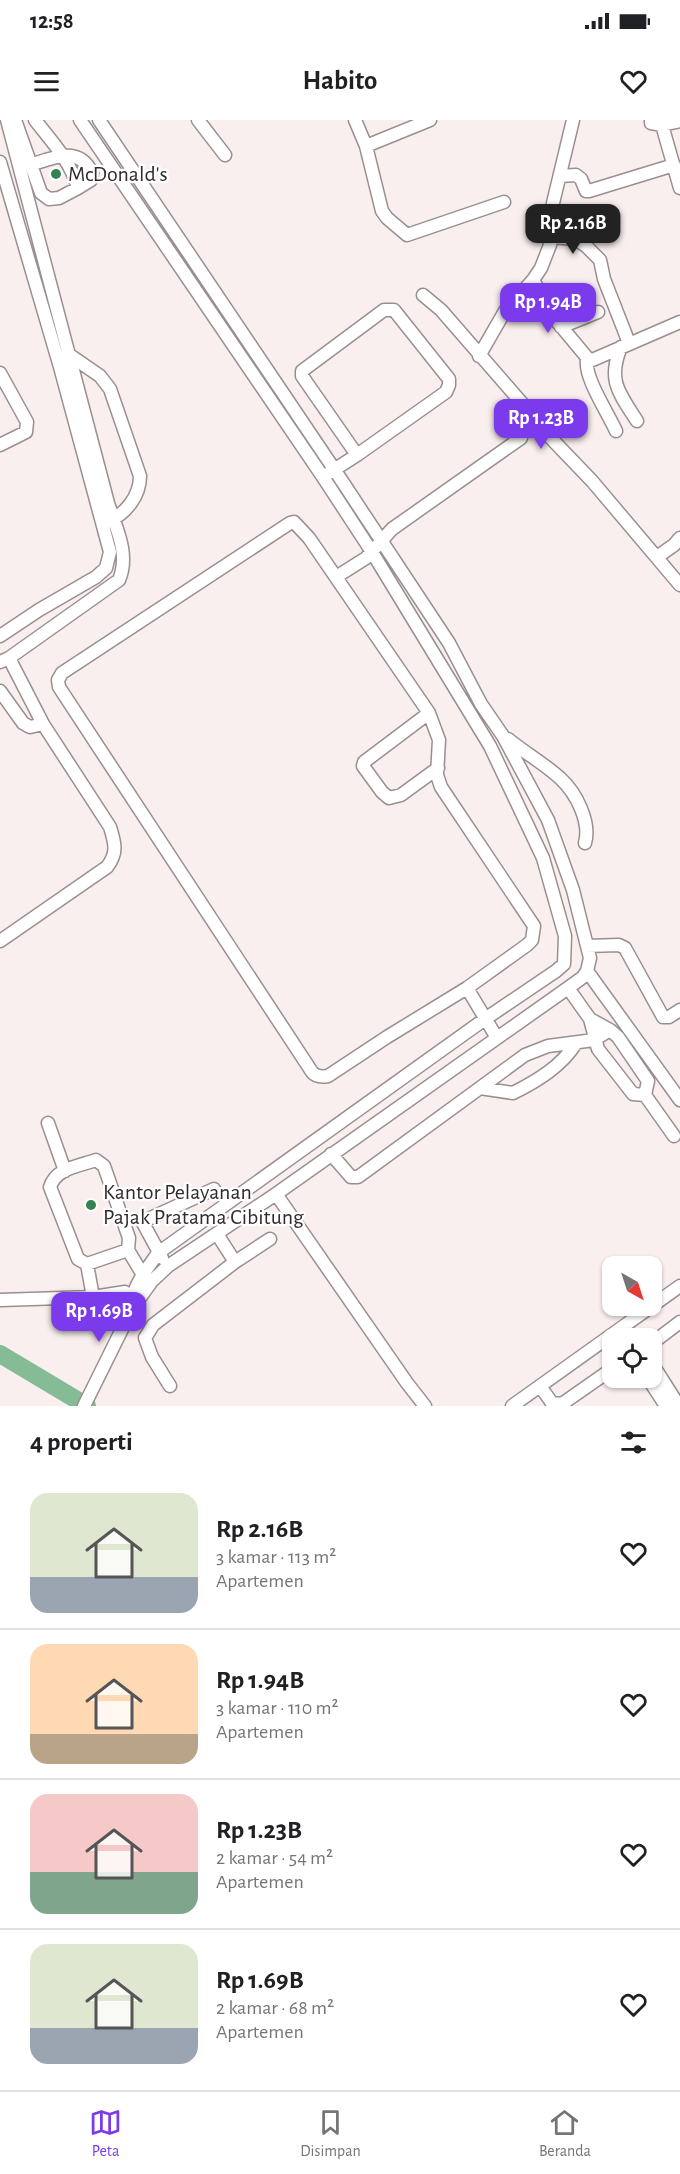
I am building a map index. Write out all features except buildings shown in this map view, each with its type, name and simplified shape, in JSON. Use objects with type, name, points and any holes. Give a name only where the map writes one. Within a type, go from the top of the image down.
[{"type":"street","points":[[0,636],[91,580],[106,568],[110,552],[107,521],[71,356],[28,206],[7,120]]},
{"type":"street","points":[[15,120],[30,165],[41,193],[49,199],[59,198],[91,180],[92,173],[84,161],[78,157],[63,154],[30,165]]},
{"type":"street","points":[[35,120],[63,154],[78,188]]},
{"type":"street","points":[[80,120],[323,477],[372,552],[490,746],[543,858],[565,936],[564,964],[556,971],[485,1019],[158,1253],[84,1406]]},
{"type":"street","points":[[99,120],[449,643],[548,820],[573,890],[590,958],[587,971],[568,988],[276,1194],[147,1278]]},
{"type":"street","points":[[198,120],[225,155]]},
{"type":"street","points":[[355,120],[366,146],[382,211],[407,235],[504,202]]},
{"type":"street","points":[[366,146],[402,125],[430,120]]},
{"type":"street","points":[[479,356],[505,311],[541,268],[552,237],[553,203],[573,120]]},
{"type":"street","points":[[680,121],[656,123],[674,165],[680,188]]},
{"type":"street","points":[[0,162],[107,521],[124,553],[124,565],[119,580],[5,660],[43,724],[110,827],[116,852],[107,867],[0,941]]},
{"type":"street","points":[[560,176],[576,175],[585,190],[589,191],[674,165]]},
{"type":"street","points":[[14,210],[28,206]]},
{"type":"street","points":[[552,237],[575,239],[600,260],[625,345],[614,369],[615,380],[637,421]]},
{"type":"street","points":[[533,280],[561,327],[587,360],[586,368],[590,379],[616,431]]},
{"type":"street","points":[[423,295],[441,310],[680,585]]},
{"type":"street","points":[[323,477],[357,455],[446,392],[449,385],[448,379],[394,310],[384,310],[302,371],[302,376],[357,455]]},
{"type":"street","points":[[561,327],[598,312]]},
{"type":"street","points":[[587,360],[592,361],[680,322]]},
{"type":"street","points":[[58,360],[71,356]]},
{"type":"street","points":[[71,356],[100,376],[110,389],[140,476],[140,488],[135,499],[107,521]]},
{"type":"street","points":[[0,374],[28,427],[26,432],[0,445]]},
{"type":"street","points":[[263,390],[274,380]]},
{"type":"street","points":[[336,577],[372,552],[392,529],[521,438]]},
{"type":"street","points":[[292,522],[297,524],[309,538],[429,713],[439,740],[437,775],[441,787],[534,926],[534,933],[526,945],[467,988],[328,1076],[315,1075],[59,687],[58,680],[62,674],[292,522]]},
{"type":"street","points":[[657,557],[674,545],[680,537]]},
{"type":"street","points":[[39,610],[53,625]]},
{"type":"street","points":[[0,691],[23,723],[30,727],[43,724]]},
{"type":"street","points":[[429,713],[364,762],[363,766],[389,798],[401,795],[438,768]]},
{"type":"street","points":[[490,746],[503,736]]},
{"type":"street","points":[[503,736],[562,780],[584,816],[587,836],[585,843]]},
{"type":"street","points":[[587,946],[610,945],[625,948],[663,1017],[669,1017],[680,1010]]},
{"type":"street","points":[[587,971],[680,1100]]},
{"type":"street","points":[[467,988],[497,1038]]},
{"type":"street","points":[[568,988],[590,1019],[598,1049],[633,1094],[645,1095]]},
{"type":"street","points":[[590,1019],[618,1037],[648,1081],[645,1095],[674,1136]]},
{"type":"street","points":[[331,1154],[351,1177],[358,1176],[525,1055],[548,1047],[594,1040],[610,1030]]},
{"type":"street","points":[[480,1088],[513,1093],[558,1065],[576,1043]]},
{"type":"street","points":[[48,1123],[65,1171]]},
{"type":"street","points":[[305,1147],[317,1164]]},
{"type":"street","points":[[128,1250],[87,1264],[78,1259],[50,1187],[58,1173],[96,1160],[104,1166],[129,1238],[128,1250],[147,1278]]},
{"type":"street","points":[[168,1266],[158,1253],[144,1221],[214,1188]]},
{"type":"street","points":[[276,1194],[425,1406]]},
{"type":"street","points":[[217,1234],[235,1262]]},
{"type":"street","points":[[170,1386],[152,1357],[145,1338],[148,1331],[235,1262],[270,1239]]},
{"type":"street","points":[[87,1264],[93,1297]]},
{"type":"street","points":[[512,1406],[680,1286]]},
{"type":"street","points":[[0,1300],[93,1297],[125,1292],[134,1302]]},
{"type":"street","points":[[662,1336],[680,1322]]},
{"type":"street","points":[[540,1386],[552,1403],[562,1404],[602,1376]]},
{"type":"street","points":[[662,1379],[679,1406]]},
{"type":"street","points":[[654,1388],[666,1406]]},
{"type":"waterway","points":[[0,1354],[87,1406]]},
{"type":"place","name":"McDonald's","points":[[56,174]]},
{"type":"place","name":"Kantor Pelayanan Pajak Pratama Cibitung","points":[[91,1205]]}]
